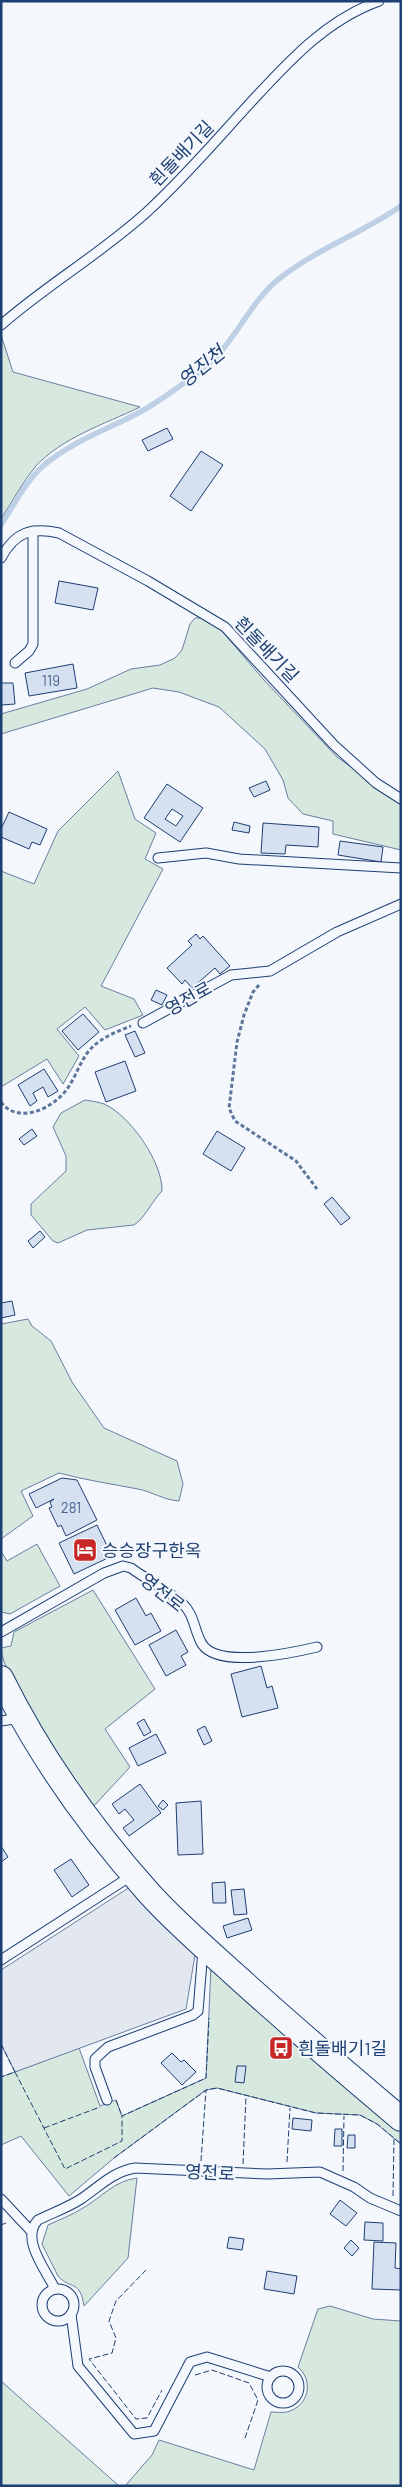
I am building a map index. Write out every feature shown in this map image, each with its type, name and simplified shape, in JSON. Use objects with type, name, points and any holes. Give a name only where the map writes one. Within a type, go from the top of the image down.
[{"type":"street","points":[[1,1678],[12,1720],[133,1874],[182,1928],[285,2020],[401,2119]]},
{"type":"lane","name":"흰돌배기길","points":[[1,325],[111,243],[148,211],[295,55],[327,28],[355,9],[379,1]]},
{"type":"lane","name":"흰돌배기길","points":[[33,531],[54,532],[75,541],[148,581],[224,627],[334,745],[376,782],[401,798]]},
{"type":"lane","points":[[1,558],[10,544],[17,538],[33,531],[33,644],[29,652],[15,663]]},
{"type":"lane","points":[[158,858],[206,853],[239,859],[401,868]]},
{"type":"lane","name":"영전로","points":[[143,1023],[231,974],[270,971],[338,932],[401,904]]},
{"type":"lane","name":"영전로","points":[[1,1632],[104,1573],[123,1566],[131,1568],[182,1604],[193,1616],[201,1643],[209,1652],[221,1657],[293,1653],[317,1647]]},
{"type":"lane","points":[[1,1960],[133,1874]]},
{"type":"lane","points":[[107,2100],[95,2067],[95,2059],[108,2047],[198,2011],[204,1946]]},
{"type":"lane","name":"영전로","points":[[31,2231],[38,2220],[81,2199],[115,2173],[134,2168],[258,2174],[320,2172],[354,2187],[370,2198],[401,2211]]},
{"type":"lane","points":[[1,2198],[31,2231],[33,2245],[55,2289],[70,2294],[74,2304],[71,2314],[78,2366],[134,2434],[154,2431],[190,2362],[208,2357],[271,2377]]},
{"type":"lane","points":[[55,2289],[43,2298],[41,2303],[44,2314],[57,2321],[63,2320],[71,2314]]},
{"type":"path","points":[[270,971],[253,992],[244,1015],[237,1042],[229,1108],[235,1121],[296,1161],[317,1189]]},
{"type":"path","points":[[1,1102],[11,1112],[23,1114],[38,1110],[62,1096],[88,1052],[101,1040],[119,1031],[143,1023]]},
{"type":"shaded area","points":[[1,335],[13,372],[140,407],[84,432],[57,448],[30,473],[1,519]]},
{"type":"shaded area","points":[[195,618],[202,618],[221,630],[264,680],[337,757],[401,802],[401,850],[333,834],[333,821],[303,814],[288,798],[283,780],[265,749],[219,707],[179,692],[153,688],[1,734],[1,714],[87,689],[131,669],[160,665],[175,658],[182,650],[190,624]]},
{"type":"shaded area","points":[[118,771],[135,819],[156,833],[145,859],[163,869],[101,986],[134,999],[143,1015],[105,1030],[85,1007],[57,1029],[79,1056],[63,1084],[47,1059],[1,1087],[1,871],[34,884],[58,831]]},
{"type":"shaded area","points":[[85,1100],[102,1103],[114,1110],[134,1129],[151,1154],[157,1167],[162,1191],[142,1218],[134,1225],[87,1230],[58,1243],[53,1241],[31,1215],[31,1204],[66,1171],[66,1156],[53,1127],[61,1113]]},
{"type":"shaded area","points":[[28,1319],[32,1326],[51,1341],[72,1382],[104,1428],[177,1461],[183,1484],[179,1501],[138,1489],[59,1473],[21,1491],[33,1516],[1,1539],[1,1324]]},
{"type":"shaded area","points":[[37,1544],[60,1586],[10,1614],[1,1612],[1,1551],[7,1561]]},
{"type":"shaded area","points":[[93,1590],[155,1689],[105,1729],[130,1767],[92,1808],[25,1703],[4,1662],[1,1648],[11,1646],[14,1632]]},
{"type":"shaded area","points":[[130,1887],[195,1955],[186,2009],[15,2072],[1,2044],[1,1970]]},
{"type":"shaded area","points":[[211,1967],[401,2131],[401,2144],[377,2124],[360,2115],[316,2113],[217,2088],[206,2090],[114,2158],[69,2196],[21,2136],[1,2145],[1,2077],[79,2048],[100,2106],[116,2100],[122,2116],[206,2078]]},
{"type":"shaded area","points":[[137,2178],[128,2258],[84,2306],[77,2288],[58,2276],[42,2244],[48,2225],[79,2211],[122,2182]]},
{"type":"shaded area","points":[[330,2306],[373,2319],[401,2321],[401,2486],[125,2486],[152,2455],[159,2440],[254,2470],[271,2412],[287,2412],[294,2409],[304,2399],[307,2392],[306,2379],[298,2367],[318,2309]]},
{"type":"shaded area","points":[[1,2381],[119,2486],[1,2486]]},
{"type":"building","points":[[167,428],[173,439],[148,451],[142,440]]},
{"type":"building","points":[[201,451],[223,465],[191,511],[170,496]]},
{"type":"building","points":[[59,581],[98,588],[93,610],[55,603]]},
{"type":"building","points":[[73,664],[77,688],[29,696],[25,673]]},
{"type":"building","points":[[1,683],[13,683],[15,704],[1,705]]},
{"type":"building","points":[[266,781],[270,790],[254,797],[249,788]]},
{"type":"building","points":[[167,784],[203,808],[180,842],[144,818]],"holes":[[[172,809],[183,816],[176,826],[165,819]]]},
{"type":"building","points":[[9,812],[47,829],[40,845],[32,842],[29,849],[1,837],[1,829]]},
{"type":"building","points":[[234,822],[250,826],[249,833],[232,830]]},
{"type":"building","points":[[263,823],[319,827],[318,847],[286,845],[285,854],[261,853]]},
{"type":"building","points":[[340,841],[383,847],[381,862],[338,855]]},
{"type":"building","points":[[196,934],[200,939],[203,936],[230,966],[220,974],[215,968],[192,988],[185,980],[182,984],[167,968],[192,945],[188,941]]},
{"type":"building","points":[[156,990],[167,995],[162,1005],[151,1000]]},
{"type":"building","points":[[83,1014],[99,1032],[78,1050],[62,1031]]},
{"type":"building","points":[[135,1031],[145,1053],[135,1057],[125,1035]]},
{"type":"building","points":[[125,1061],[136,1091],[106,1102],[95,1072]]},
{"type":"building","points":[[44,1069],[58,1091],[48,1097],[43,1087],[33,1093],[37,1101],[30,1106],[18,1085]]},
{"type":"building","points":[[32,1129],[37,1136],[24,1145],[19,1139]]},
{"type":"building","points":[[217,1131],[245,1148],[231,1171],[203,1154]]},
{"type":"building","points":[[332,1197],[350,1218],[341,1225],[324,1204]]},
{"type":"building","points":[[40,1231],[45,1237],[33,1248],[28,1241]]},
{"type":"building","points":[[12,1301],[15,1315],[1,1318],[1,1303]]},
{"type":"building","points":[[62,1478],[77,1480],[97,1520],[66,1536],[61,1525],[58,1527],[49,1508],[52,1507],[50,1502],[54,1499],[36,1508],[29,1494]]},
{"type":"building","points":[[97,1525],[112,1556],[74,1574],[59,1543]]},
{"type":"building","points":[[136,1598],[146,1616],[151,1613],[161,1631],[135,1645],[115,1610]]},
{"type":"building","points":[[176,1630],[188,1652],[181,1656],[186,1665],[166,1676],[149,1645]]},
{"type":"building","points":[[261,1666],[267,1688],[272,1686],[278,1708],[242,1717],[231,1674]]},
{"type":"building","points":[[144,1719],[151,1732],[144,1736],[137,1723]]},
{"type":"building","points":[[205,1726],[212,1741],[204,1745],[197,1730]]},
{"type":"building","points":[[156,1734],[166,1753],[138,1766],[129,1748]]},
{"type":"building","points":[[140,1784],[161,1813],[129,1836],[123,1828],[134,1820],[125,1809],[119,1814],[112,1804]]},
{"type":"building","points":[[163,1800],[168,1805],[163,1810],[158,1806]]},
{"type":"building","points":[[201,1801],[203,1854],[178,1855],[176,1803]]},
{"type":"building","points":[[1,1846],[8,1857],[1,1862]]},
{"type":"building","points":[[71,1859],[89,1885],[72,1897],[54,1870]]},
{"type":"building","points":[[225,1882],[226,1903],[213,1903],[212,1883]]},
{"type":"building","points":[[244,1889],[247,1914],[234,1915],[231,1890]]},
{"type":"building","points":[[248,1918],[252,1930],[227,1938],[223,1926]]},
{"type":"building","points":[[172,2053],[181,2062],[184,2060],[196,2072],[182,2085],[161,2063]]},
{"type":"building","points":[[237,2066],[246,2066],[244,2083],[235,2082]]},
{"type":"building","points":[[293,2118],[312,2120],[311,2131],[292,2129]]},
{"type":"building","points":[[335,2129],[342,2129],[342,2146],[334,2146]]},
{"type":"building","points":[[348,2135],[355,2135],[355,2148],[347,2148]]},
{"type":"building","points":[[340,2200],[357,2213],[346,2226],[330,2214]]},
{"type":"building","points":[[365,2222],[383,2223],[383,2241],[364,2240]]},
{"type":"building","points":[[229,2237],[244,2239],[242,2250],[227,2248]]},
{"type":"building","points":[[351,2240],[359,2248],[352,2256],[344,2248]]},
{"type":"building","points":[[374,2242],[396,2243],[395,2268],[401,2269],[401,2290],[372,2289]]},
{"type":"building","points":[[267,2271],[297,2276],[294,2294],[264,2289]]},
{"type":"waterway","name":"영진천","points":[[1,525],[25,486],[54,457],[78,442],[142,411],[188,381],[214,360],[259,299],[280,278],[309,258],[371,225],[401,206]]},
{"type":"fence","points":[[15,2072],[65,2169],[122,2141],[122,2116],[206,2078],[209,2018]]},
{"type":"fence","points":[[1,2044],[15,2072],[1,2077]]},
{"type":"fence","points":[[114,2158],[206,2090],[217,2088],[316,2113],[360,2115],[377,2124],[401,2144]]},
{"type":"fence","points":[[201,2161],[206,2090]]},
{"type":"fence","points":[[243,2164],[246,2097]]},
{"type":"fence","points":[[116,2100],[122,2116]]},
{"type":"fence","points":[[44,2128],[100,2107]]},
{"type":"fence","points":[[287,2162],[290,2108]]},
{"type":"fence","points":[[343,2171],[344,2116]]},
{"type":"fence","points":[[393,2196],[394,2139]]},
{"type":"fence","points":[[1,2225],[6,2223]]},
{"type":"fence","points":[[146,2270],[116,2301],[109,2321],[116,2338],[112,2353],[89,2359],[136,2419],[147,2418],[162,2390]]},
{"type":"fence","points":[[195,2375],[212,2370],[249,2383],[258,2400],[245,2438]]},
{"type":"place","name":"승승장구한옥","points":[[85,1550]]},
{"type":"place","name":"흰돌배기1길","points":[[281,2048]]}]
